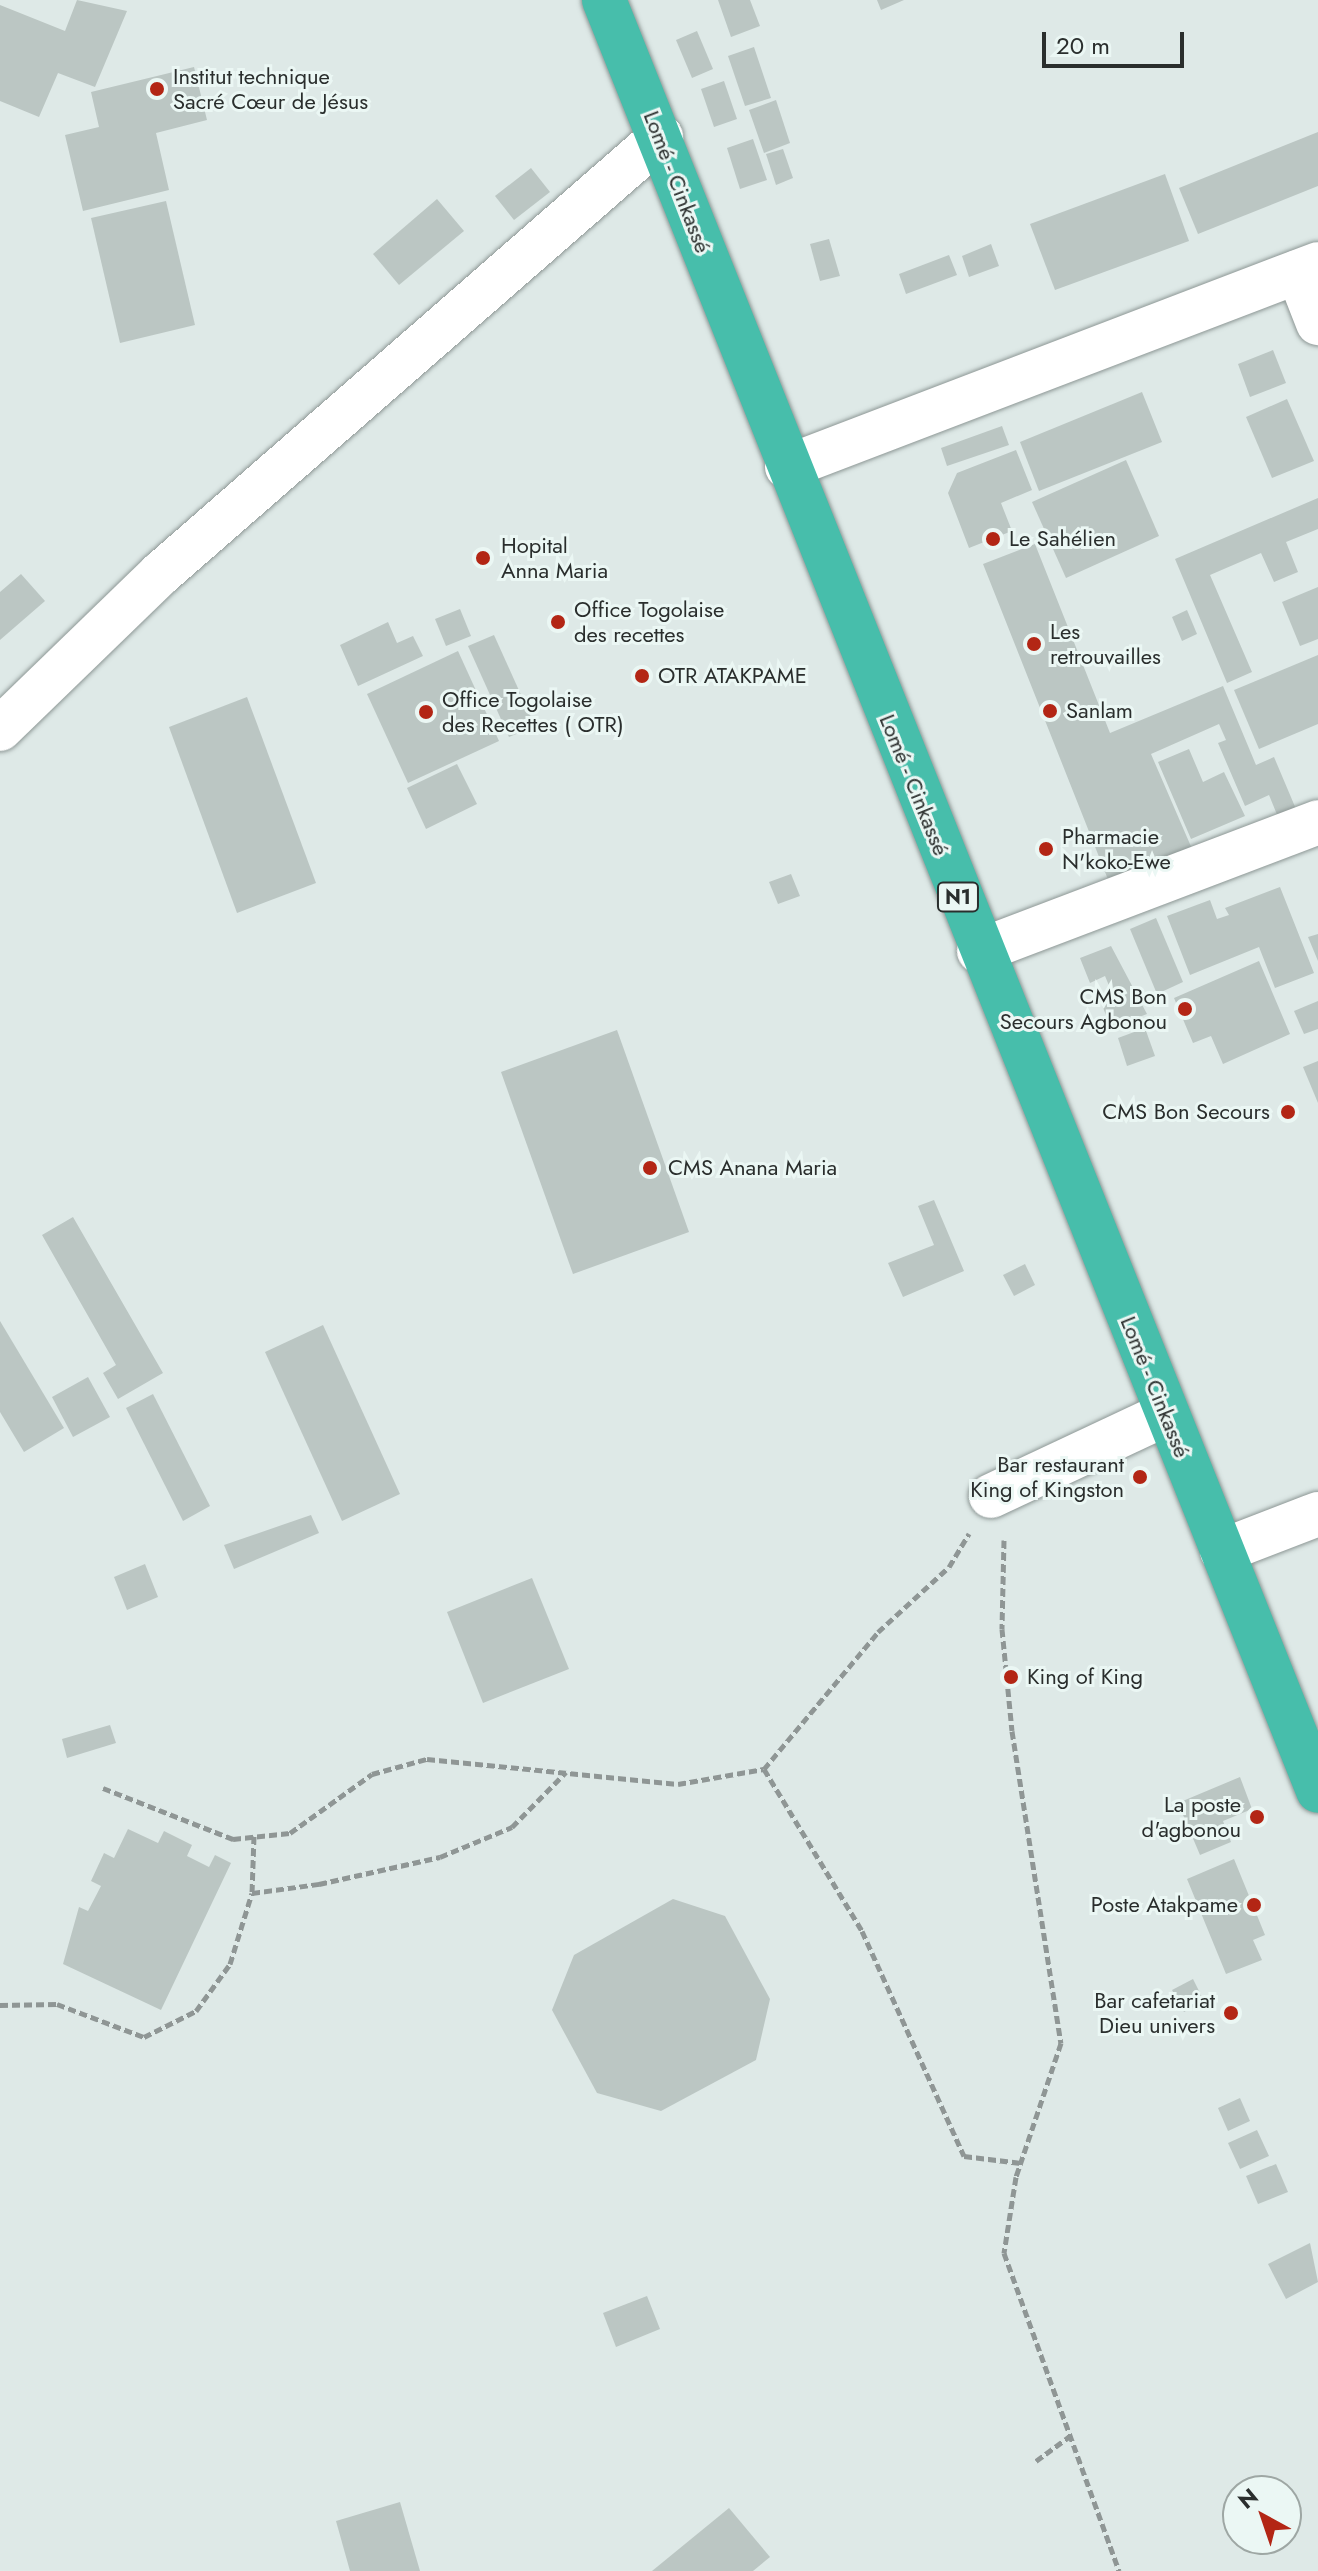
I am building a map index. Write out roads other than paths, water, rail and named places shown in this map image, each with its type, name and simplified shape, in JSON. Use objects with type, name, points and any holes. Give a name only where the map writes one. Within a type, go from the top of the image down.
[{"type":"highway","name":"Lomé - Cinkassé","points":[[604,0],[661,137],[787,467],[979,951],[1318,1791]]},
{"type":"street","points":[[0,729],[160,574],[661,137]]},
{"type":"street","points":[[787,467],[1308,268],[1318,323]]},
{"type":"street","points":[[979,951],[1318,822]]},
{"type":"street","points":[[998,1493],[1166,1414]]},
{"type":"street","points":[[1222,1551],[1318,1514]]},
{"type":"place","name":"Institut technique Sacré Cœur de Jésus","points":[[157,89]]},
{"type":"place","name":"Le Sahélien","points":[[993,539]]},
{"type":"place","name":"Hopital Anna Maria","points":[[483,558]]},
{"type":"place","name":"Office Togolaise des recettes","points":[[558,622]]},
{"type":"place","name":"Les retrouvailles","points":[[1034,644]]},
{"type":"place","name":"OTR ATAKPAME","points":[[642,676]]},
{"type":"place","name":"Sanlam","points":[[1050,711]]},
{"type":"place","name":"Office Togolaise des Recettes ( OTR)","points":[[426,712]]},
{"type":"place","name":"Pharmacie N'koko-Ewe","points":[[1046,849]]},
{"type":"place","name":"CMS Bon Secours Agbonou","points":[[1185,1009]]},
{"type":"place","name":"CMS Bon Secours","points":[[1288,1112]]},
{"type":"place","name":"CMS Anana Maria","points":[[650,1168]]},
{"type":"place","name":"Bar restaurant King of Kingston","points":[[1140,1477]]},
{"type":"place","name":"King of King","points":[[1011,1677]]},
{"type":"place","name":"La poste d'agbonou","points":[[1257,1817]]},
{"type":"place","name":"Poste Atakpame","points":[[1254,1905]]},
{"type":"place","name":"Bar cafetariat Dieu univers","points":[[1231,2013]]}]
